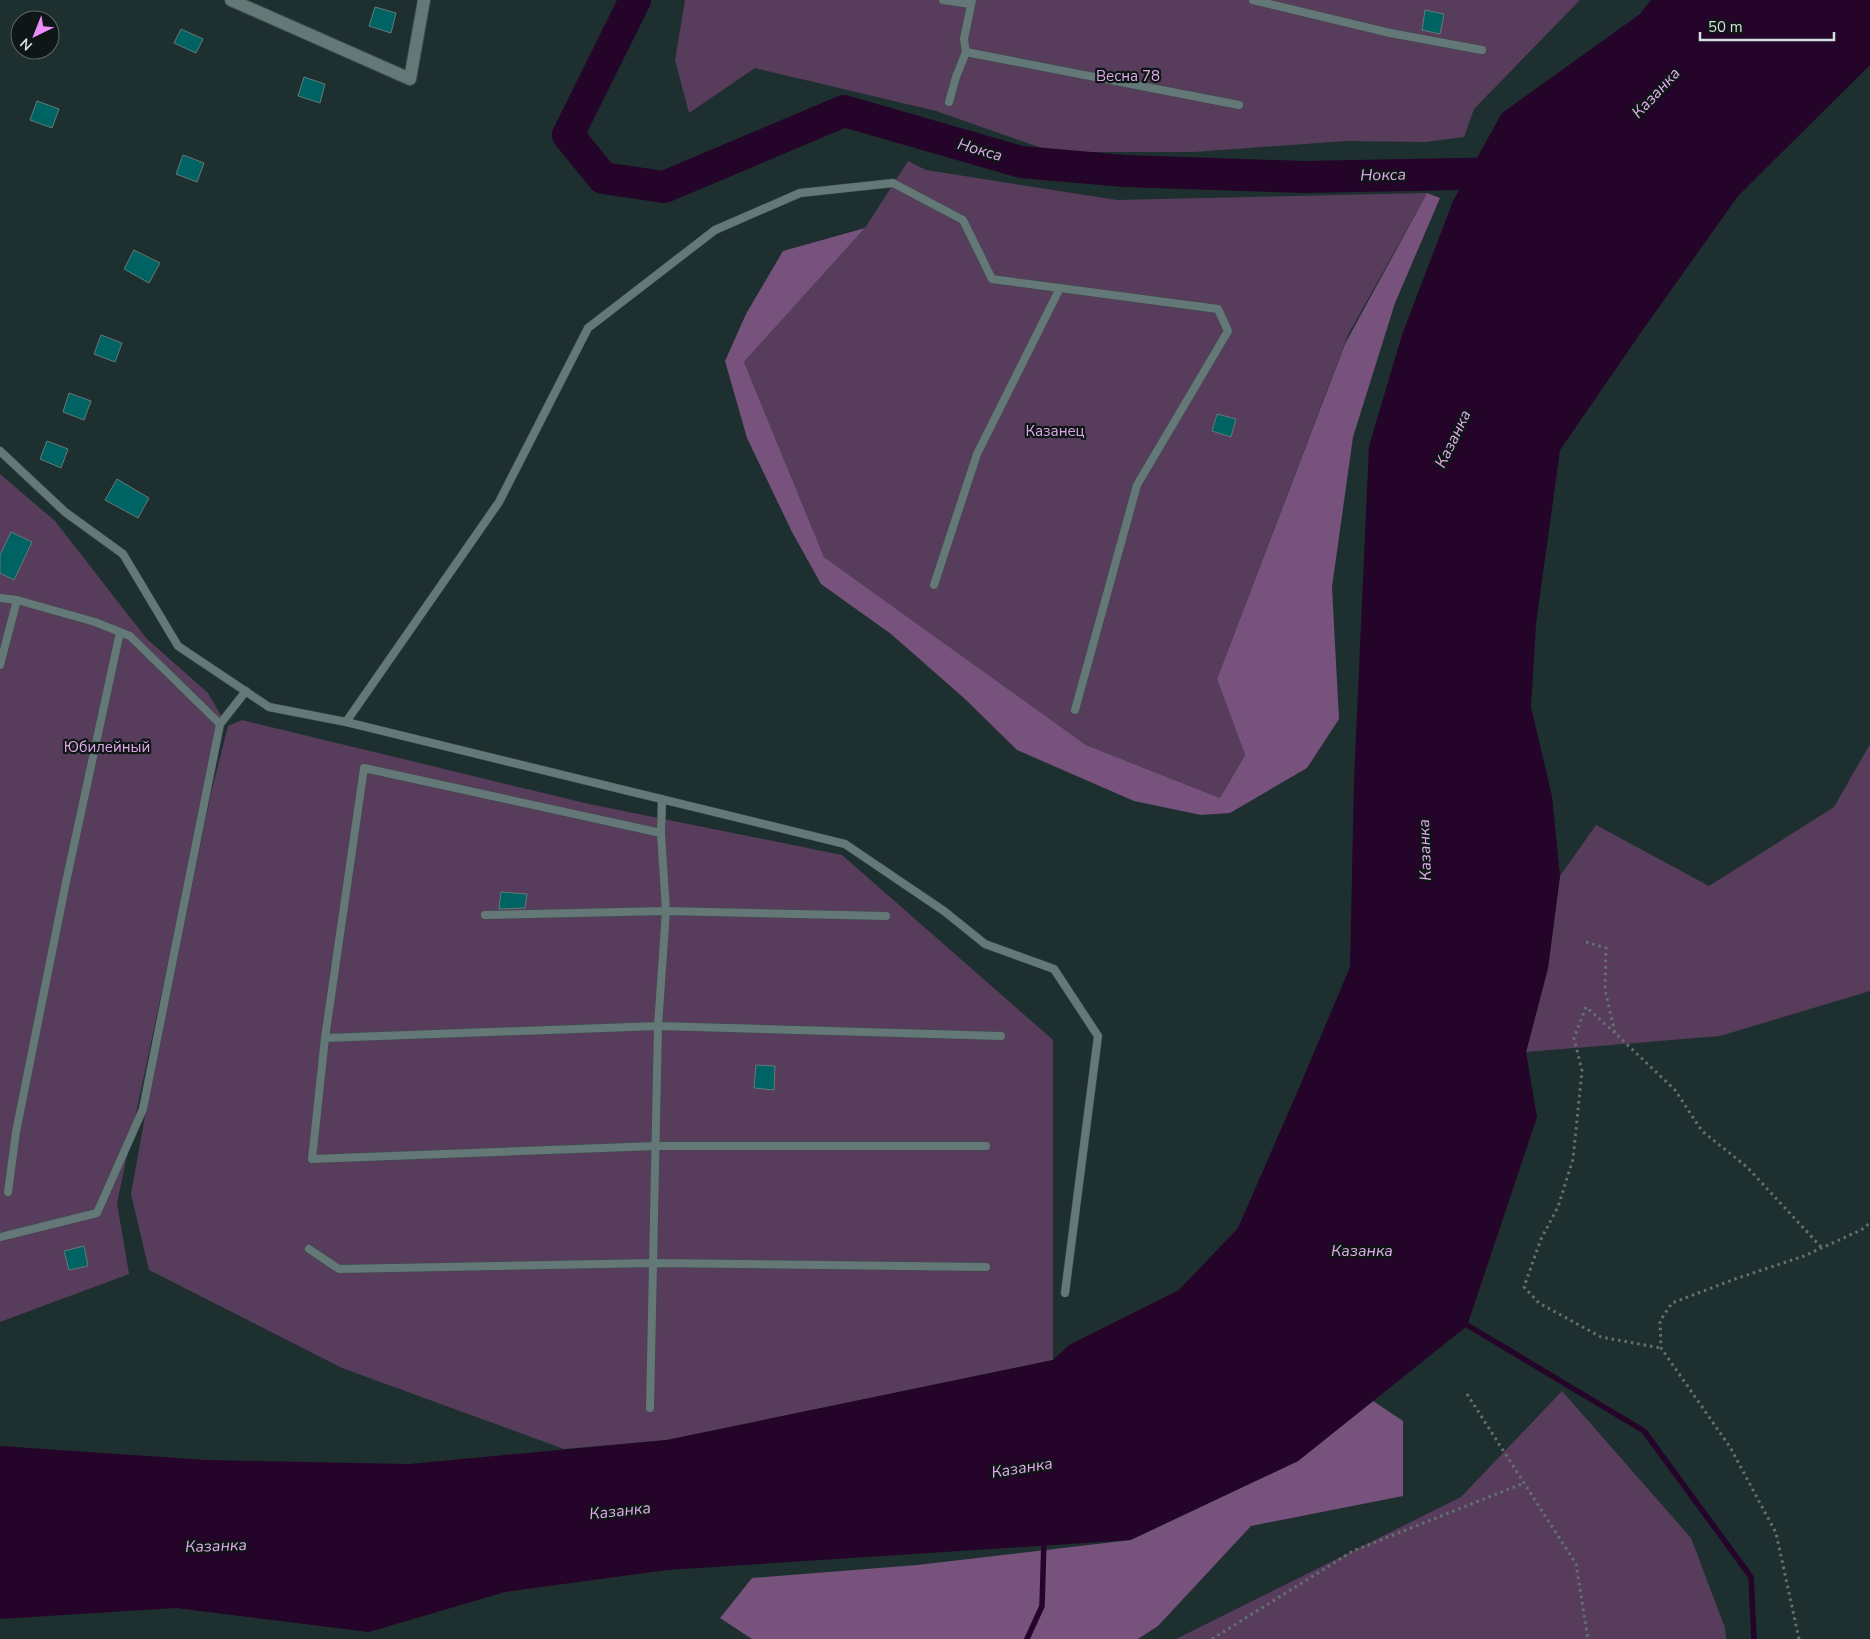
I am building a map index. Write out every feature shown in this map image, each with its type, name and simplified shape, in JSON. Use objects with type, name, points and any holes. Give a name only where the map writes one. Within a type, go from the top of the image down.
[{"type":"street","points":[[230,0],[410,79],[424,0]]},
{"type":"lane","points":[[943,0],[971,2],[964,39],[966,52],[949,102]]},
{"type":"lane","points":[[1253,0],[1390,32],[1482,50]]},
{"type":"lane","points":[[966,52],[1239,105]]},
{"type":"lane","points":[[346,722],[498,502],[588,328],[716,230],[800,193],[893,183],[963,220],[992,279],[1218,309],[1228,331],[1137,485],[1075,710]]},
{"type":"lane","points":[[934,585],[977,454],[1060,288]]},
{"type":"lane","points":[[0,451],[65,512],[123,554],[178,646],[269,706],[346,722],[845,844],[944,911],[985,944],[1054,969],[1098,1036],[1065,1293]]},
{"type":"lane","points":[[0,598],[17,600],[94,622],[130,636],[220,724]]},
{"type":"lane","points":[[0,665],[17,600]]},
{"type":"lane","points":[[8,1192],[20,1113],[66,882],[120,632]]},
{"type":"lane","points":[[0,1237],[97,1212],[143,1109],[220,724],[246,691]]},
{"type":"lane","points":[[661,832],[364,768],[325,1038],[312,1159],[656,1146],[986,1146]]},
{"type":"lane","points":[[650,1408],[658,1026],[666,911],[661,832],[662,799]]},
{"type":"lane","points":[[485,915],[666,911],[886,916]]},
{"type":"lane","points":[[325,1038],[658,1026],[1001,1036]]},
{"type":"lane","points":[[309,1249],[339,1269],[654,1263],[986,1267]]},
{"type":"path","points":[[1586,942],[1606,948],[1604,990],[1615,1033]]},
{"type":"path","points":[[1661,1348],[1601,1337],[1539,1303],[1524,1287],[1541,1239],[1558,1207],[1573,1159],[1582,1071],[1574,1038],[1586,1007],[1675,1090],[1702,1131],[1747,1167],[1822,1248]]},
{"type":"path","points":[[1799,1639],[1776,1533],[1730,1447],[1661,1348],[1660,1321],[1672,1303],[1804,1256],[1861,1230],[1870,1223]]},
{"type":"path","points":[[1467,1394],[1576,1564],[1588,1639]]},
{"type":"path","points":[[1212,1639],[1353,1551],[1524,1483]]},
{"type":"green space","name":"Весна 78","points":[[685,0],[1580,0],[1474,109],[1464,137],[1426,142],[1346,141],[1194,152],[1053,152],[936,111],[755,68],[689,113],[675,60]]},
{"type":"green space","name":"Казанец","points":[[908,161],[926,170],[1117,200],[1427,193],[1348,335],[1217,679],[1245,755],[1220,798],[1086,745],[824,557],[744,362],[865,228]]},
{"type":"green space","name":"Юбилейный","points":[[0,474],[55,521],[146,638],[208,693],[222,717],[117,1203],[129,1274],[0,1322]]},
{"type":"green space","points":[[242,720],[589,804],[842,855],[1053,1040],[1053,1360],[667,1440],[564,1449],[342,1368],[149,1270],[131,1194],[149,1094],[211,793],[228,726]]},
{"type":"green space","points":[[1870,744],[1870,991],[1720,1036],[1526,1052],[1548,968],[1560,876],[1596,825],[1709,886],[1834,807]]},
{"type":"green space","points":[[1562,1391],[1691,1538],[1725,1628],[1726,1639],[1176,1639],[1461,1497]]},
{"type":"shaded area","points":[[1427,193],[1440,198],[1395,303],[1353,437],[1332,587],[1339,719],[1307,768],[1230,813],[1201,815],[1134,801],[1017,750],[965,699],[891,634],[821,584],[792,532],[747,438],[725,361],[746,314],[783,251],[865,228],[744,362],[824,557],[1086,745],[1220,798],[1245,755],[1217,679],[1345,344]]},
{"type":"shaded area","points":[[1373,1401],[1403,1421],[1403,1496],[1251,1526],[1158,1626],[1138,1639],[752,1639],[720,1618],[752,1578],[917,1565],[1131,1540],[1298,1461]]},
{"type":"water","name":"Казанка","points":[[1651,0],[1870,0],[1870,65],[1738,196],[1560,450],[1536,624],[1531,707],[1552,796],[1560,876],[1548,968],[1526,1052],[1537,1117],[1467,1326],[1298,1461],[1130,1540],[667,1570],[505,1592],[369,1632],[176,1608],[0,1619],[0,1446],[206,1460],[409,1464],[667,1440],[1053,1360],[1069,1345],[1179,1290],[1238,1228],[1350,967],[1354,780],[1369,446],[1402,335],[1453,201],[1502,113],[1640,14]]},
{"type":"building","points":[[375,7],[396,13],[391,33],[369,26]]},
{"type":"building","points":[[1425,10],[1444,14],[1440,34],[1422,30]]},
{"type":"building","points":[[181,29],[203,39],[196,53],[174,43]]},
{"type":"building","points":[[304,77],[325,84],[320,103],[298,96]]},
{"type":"building","points":[[37,101],[59,109],[52,128],[30,120]]},
{"type":"building","points":[[183,155],[204,163],[197,182],[176,174]]},
{"type":"building","points":[[134,250],[160,263],[149,283],[124,269]]},
{"type":"building","points":[[101,335],[122,343],[115,362],[94,354]]},
{"type":"building","points":[[69,393],[91,401],[84,420],[63,412]]},
{"type":"building","points":[[1217,414],[1236,419],[1231,437],[1212,431]]},
{"type":"building","points":[[47,441],[68,449],[61,468],[40,459]]},
{"type":"building","points":[[117,479],[149,498],[138,518],[105,500]]},
{"type":"building","points":[[11,532],[32,542],[14,580],[0,573],[0,555]]},
{"type":"building","points":[[501,892],[527,894],[525,908],[499,909]]},
{"type":"building","points":[[756,1065],[775,1066],[774,1090],[754,1088]]},
{"type":"building","points":[[84,1246],[88,1266],[69,1270],[64,1251]]},
{"type":"waterway","name":"Нокса","points":[[635,0],[568,135],[603,178],[664,187],[844,111],[1021,162],[1125,171],[1304,177],[1511,173]]},
{"type":"waterway","points":[[1462,1322],[1644,1431],[1751,1577],[1754,1639]]},
{"type":"waterway","points":[[1027,1639],[1042,1606],[1044,1540]]}]
